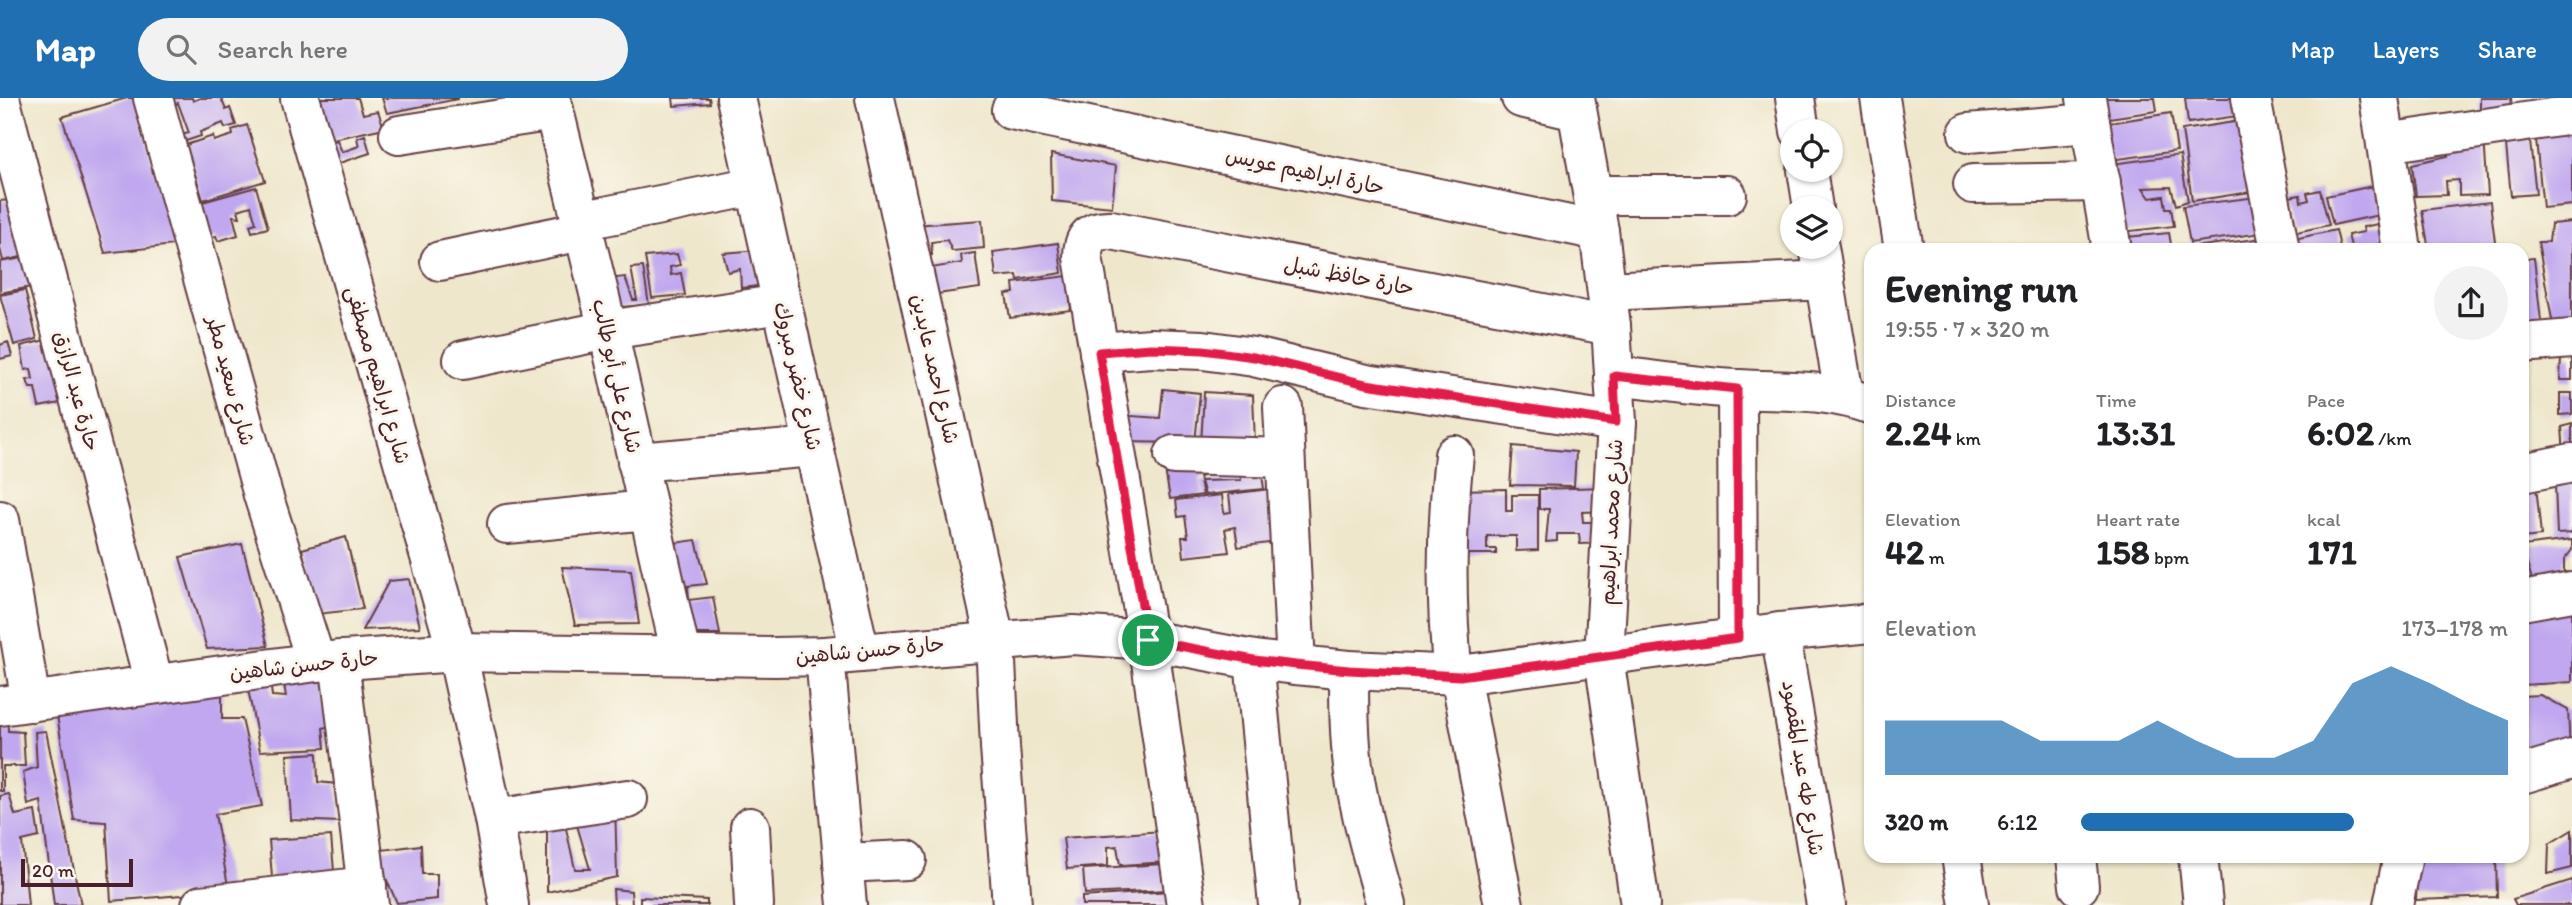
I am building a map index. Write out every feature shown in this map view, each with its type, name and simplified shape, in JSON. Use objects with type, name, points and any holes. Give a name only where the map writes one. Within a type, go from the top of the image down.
[{"type":"street","name":"حارة عبد الرازق","points":[[0,98],[8,156],[154,683]]},
{"type":"street","name":"شارع سعيد مطر","points":[[153,98],[263,495],[327,661],[368,895]]},
{"type":"street","name":"شارع ابراهيم مصطفى","points":[[300,98],[457,652],[494,819],[509,905]]},
{"type":"street","name":"شارع خضر مبروك","points":[[736,98],[814,447],[843,654],[843,863],[847,905]]},
{"type":"street","name":"شارع احمد عابدين","points":[[874,98],[995,640],[1012,905]]},
{"type":"street","points":[[1521,98],[1576,104]]},
{"type":"street","points":[[1795,98],[1798,119]]},
{"type":"street","points":[[1880,98],[1903,243]]},
{"type":"street","points":[[2251,98],[2279,243]]},
{"type":"street","points":[[2379,98],[2401,243]]},
{"type":"street","points":[[399,135],[552,104]]},
{"type":"street","name":"شارع على أبو طالب","points":[[552,104],[607,330],[681,656]]},
{"type":"street","name":"شارع محمد ابراهيم","points":[[1576,104],[1596,213],[1609,308],[1616,422],[1604,657],[1640,905]]},
{"type":"street","name":"حارة ابراهيم عويس","points":[[1011,110],[1596,213],[1727,195]]},
{"type":"street","points":[[1968,133],[2088,111],[2111,243]]},
{"type":"street","points":[[2386,143],[2572,115]]},
{"type":"street","points":[[1973,184],[2101,182]]},
{"type":"street","points":[[440,261],[755,186]]},
{"type":"street","name":"حارة حافظ شبل","points":[[1099,352],[1083,257],[1083,245],[1088,235],[1099,229],[1609,308],[1822,263]]},
{"type":"street","points":[[1614,376],[1737,389],[1795,390],[1857,400],[1822,263]]},
{"type":"street","points":[[463,360],[607,330],[782,304]]},
{"type":"street","points":[[2529,342],[2572,339]]},
{"type":"street","points":[[1186,905],[1148,640],[1099,352],[1151,348],[1254,357],[1366,384],[1616,422]]},
{"type":"street","points":[[1737,389],[1738,638]]},
{"type":"street","points":[[1283,407],[1296,665]]},
{"type":"street","points":[[637,462],[814,447]]},
{"type":"street","points":[[1174,455],[1285,458]]},
{"type":"street","points":[[1454,455],[1448,510],[1447,620],[1456,676],[1504,905]]},
{"type":"street","points":[[2529,471],[2572,463]]},
{"type":"street","points":[[508,524],[647,510]]},
{"type":"street","points":[[0,520],[16,704]]},
{"type":"street","points":[[2529,600],[2572,592]]},
{"type":"street","name":"حارة حسن شاهين","points":[[16,704],[327,661],[457,652],[681,656],[843,654],[1073,635],[1148,640],[1296,665],[1456,676],[1780,632],[1864,624]]},
{"type":"street","name":"شارع طه عبد المقصود","points":[[1780,632],[1826,905]]},
{"type":"street","points":[[1254,660],[1278,905]]},
{"type":"street","points":[[1349,670],[1349,722],[1354,774],[1386,905]]},
{"type":"street","points":[[2529,772],[2572,759]]},
{"type":"street","points":[[494,819],[628,799]]},
{"type":"street","points":[[750,827],[754,905]]},
{"type":"street","points":[[843,863],[907,860]]},
{"type":"street","points":[[1963,863],[1969,905]]},
{"type":"street","points":[[2199,863],[2203,905]]},
{"type":"street","points":[[2393,905],[2402,863]]},
{"type":"street","points":[[201,905],[368,895]]},
{"type":"building","points":[[135,98],[174,245],[105,253],[62,117]]},
{"type":"building","points":[[170,98],[192,98],[193,101],[200,98],[221,98],[226,110],[230,108],[236,125],[225,128],[223,123],[200,132],[201,136],[183,142],[181,135],[189,133],[178,103],[172,106]]},
{"type":"building","points":[[305,98],[358,98],[363,114],[378,111],[384,128],[319,142]]},
{"type":"building","points":[[382,98],[458,98],[458,99],[387,113]]},
{"type":"building","points":[[673,98],[709,98],[710,103],[674,106]]},
{"type":"building","points":[[2092,98],[2155,98],[2157,111],[2095,120]]},
{"type":"building","points":[[2185,98],[2242,98],[2245,115],[2188,123]]},
{"type":"building","points":[[2480,98],[2511,98],[2512,110],[2480,112]]},
{"type":"building","points":[[2171,113],[2177,151],[2104,161],[2096,125]]},
{"type":"building","points":[[2247,120],[2257,191],[2192,201],[2182,130]]},
{"type":"building","points":[[2572,124],[2572,205],[2543,208],[2535,130]]},
{"type":"building","points":[[247,125],[265,181],[203,200],[186,145],[213,136],[214,141],[233,135],[232,130]]},
{"type":"building","points":[[2529,133],[2536,194],[2511,196],[2505,135]]},
{"type":"building","points":[[365,135],[370,153],[324,168],[317,146],[337,140],[342,152],[359,146],[357,138]]},
{"type":"building","points":[[2484,137],[2488,195],[2459,196],[2459,180],[2446,181],[2447,195],[2416,196],[2412,164],[2448,156],[2448,140]]},
{"type":"building","points":[[1051,154],[1116,166],[1112,207],[1052,201]]},
{"type":"building","points":[[2180,155],[2188,201],[2176,205],[2171,187],[2143,188],[2150,198],[2164,196],[2166,208],[2171,208],[2174,226],[2114,233],[2104,165]]},
{"type":"building","points":[[2382,184],[2388,213],[2333,225],[2326,196]]},
{"type":"building","points":[[256,187],[268,228],[252,232],[250,225],[256,223],[251,206],[238,210],[240,217],[233,216],[238,235],[218,241],[216,236],[209,238],[199,203]]},
{"type":"building","points":[[2320,190],[2329,225],[2292,233],[2284,198],[2300,195],[2301,202],[2309,200],[2307,193]]},
{"type":"building","points":[[2257,197],[2262,233],[2190,243],[2183,206]]},
{"type":"building","points":[[9,200],[21,257],[3,261],[0,248],[0,201]]},
{"type":"building","points":[[2490,202],[2495,243],[2428,243],[2422,210]]},
{"type":"building","points":[[982,220],[984,248],[952,251],[947,240],[931,242],[932,255],[916,255],[914,225]]},
{"type":"building","points":[[2388,222],[2392,243],[2350,243],[2348,235],[2364,232],[2363,227]]},
{"type":"building","points":[[2572,222],[2572,322],[2553,325],[2538,242],[2549,242],[2551,224]]},
{"type":"building","points":[[2336,230],[2339,243],[2295,243],[2294,239]]},
{"type":"building","points":[[2169,233],[2171,243],[2117,243],[2116,238]]},
{"type":"building","points":[[2263,238],[2264,243],[2224,243]]},
{"type":"building","points":[[1058,243],[1062,273],[1018,280],[1017,275],[996,277],[993,252]]},
{"type":"building","points":[[759,250],[766,285],[741,288],[740,269],[728,272],[723,253]]},
{"type":"building","points":[[975,253],[980,288],[923,296],[919,270],[962,263],[961,255]]},
{"type":"building","points":[[677,254],[680,265],[670,267],[671,275],[681,273],[685,295],[652,298],[645,257]]},
{"type":"building","points":[[23,258],[31,287],[0,293],[0,262]]},
{"type":"building","points":[[2529,258],[2534,258],[2542,330],[2529,331]]},
{"type":"building","points":[[643,267],[649,305],[606,308],[599,280],[625,277],[633,300],[637,300],[631,268]]},
{"type":"building","points":[[1067,276],[1071,310],[1010,318],[1006,294],[1014,293],[1013,283]]},
{"type":"building","points":[[25,290],[37,339],[14,345],[0,295]]},
{"type":"building","points":[[58,337],[76,400],[39,407],[35,388],[30,388],[27,380],[33,379],[31,369],[25,370],[21,346]]},
{"type":"building","points":[[8,342],[12,356],[0,359],[0,345]]},
{"type":"building","points":[[2572,357],[2572,380],[2560,380],[2561,358]]},
{"type":"building","points":[[1163,389],[1200,393],[1195,443],[1118,442],[1117,415],[1160,418]]},
{"type":"building","points":[[1204,392],[1253,395],[1255,443],[1201,445]]},
{"type":"building","points":[[2560,393],[2572,393],[2572,414],[2560,415]]},
{"type":"building","points":[[2572,424],[2572,453],[2564,455],[2562,427]]},
{"type":"building","points":[[1513,446],[1576,452],[1574,486],[1510,485]]},
{"type":"building","points":[[1163,457],[1205,458],[1206,475],[1199,477],[1203,495],[1170,499]]},
{"type":"building","points":[[1260,460],[1264,489],[1205,495],[1201,481],[1241,480],[1240,470]]},
{"type":"building","points":[[2572,481],[2572,533],[2557,534],[2555,484]]},
{"type":"building","points":[[2536,485],[2541,536],[2529,537],[2529,486]]},
{"type":"building","points":[[1606,487],[1606,511],[1582,512],[1583,522],[1605,522],[1606,543],[1580,544],[1579,534],[1557,534],[1557,541],[1546,542],[1549,509],[1539,509],[1539,489]]},
{"type":"building","points":[[1270,489],[1277,542],[1238,547],[1235,527],[1225,529],[1229,552],[1184,557],[1182,537],[1188,537],[1185,516],[1178,517],[1176,500],[1222,495],[1224,513],[1231,512],[1229,494]]},
{"type":"building","points":[[1506,489],[1506,511],[1512,511],[1512,495],[1538,495],[1538,550],[1516,551],[1516,536],[1487,536],[1487,549],[1496,549],[1496,554],[1459,554],[1456,490]]},
{"type":"building","points":[[346,537],[363,609],[317,614],[302,549]]},
{"type":"building","points":[[696,540],[707,584],[688,586],[689,600],[713,597],[720,634],[679,634],[660,545]]},
{"type":"building","points":[[2572,540],[2572,550],[2564,560],[2564,572],[2572,573],[2572,585],[2535,590],[2529,570],[2529,545]]},
{"type":"building","points":[[242,544],[268,646],[207,649],[180,557]]},
{"type":"building","points":[[562,567],[631,570],[639,624],[575,625]]},
{"type":"building","points":[[409,579],[420,627],[362,630],[389,581]]},
{"type":"building","points":[[2572,610],[2572,682],[2529,685],[2529,618]]},
{"type":"building","points":[[331,669],[344,721],[323,728],[325,748],[260,751],[246,679],[269,674],[272,696],[286,697],[282,670]]},
{"type":"building","points":[[222,683],[222,719],[242,719],[262,806],[215,814],[229,891],[111,901],[106,822],[74,820],[56,709]]},
{"type":"building","points":[[2540,695],[2568,710],[2570,752],[2529,761],[2529,696]]},
{"type":"building","points":[[7,712],[8,731],[23,732],[25,766],[3,766],[3,791],[0,791],[0,713]]},
{"type":"building","points":[[46,731],[81,905],[54,905],[41,801],[28,805],[23,772],[37,767],[35,732]]},
{"type":"building","points":[[317,753],[318,782],[337,784],[340,822],[291,820],[287,755]]},
{"type":"building","points":[[9,794],[15,815],[35,811],[39,837],[22,841],[28,905],[0,905],[0,796]]},
{"type":"building","points":[[615,801],[617,877],[547,892],[547,826],[565,824],[575,869],[590,869],[576,822]]},
{"type":"building","points":[[2572,830],[2572,868],[2548,874],[2549,844]]},
{"type":"building","points":[[1163,831],[1168,862],[1120,865],[1117,846],[1108,847],[1108,866],[1067,869],[1063,838]]},
{"type":"building","points":[[331,836],[335,883],[273,889],[269,840]]},
{"type":"building","points":[[421,845],[422,874],[437,874],[437,899],[397,903],[374,851]]},
{"type":"building","points":[[2418,863],[2496,863],[2497,897],[2416,900]]},
{"type":"building","points":[[1164,864],[1169,890],[1085,894],[1083,869]]},
{"type":"building","points":[[2572,880],[2572,905],[2516,905],[2513,899]]},
{"type":"building","points":[[613,889],[631,891],[632,905],[614,905]]},
{"type":"building","points":[[1170,891],[1172,905],[1082,905],[1082,897]]},
{"type":"building","points":[[640,897],[707,900],[707,905],[640,905]]},
{"type":"route","points":[[1151,348],[1203,350],[1254,357],[1366,384],[1616,422],[1614,376],[1737,389],[1738,638],[1460,676],[1296,665],[1148,640],[1099,352],[1151,348]]}]
